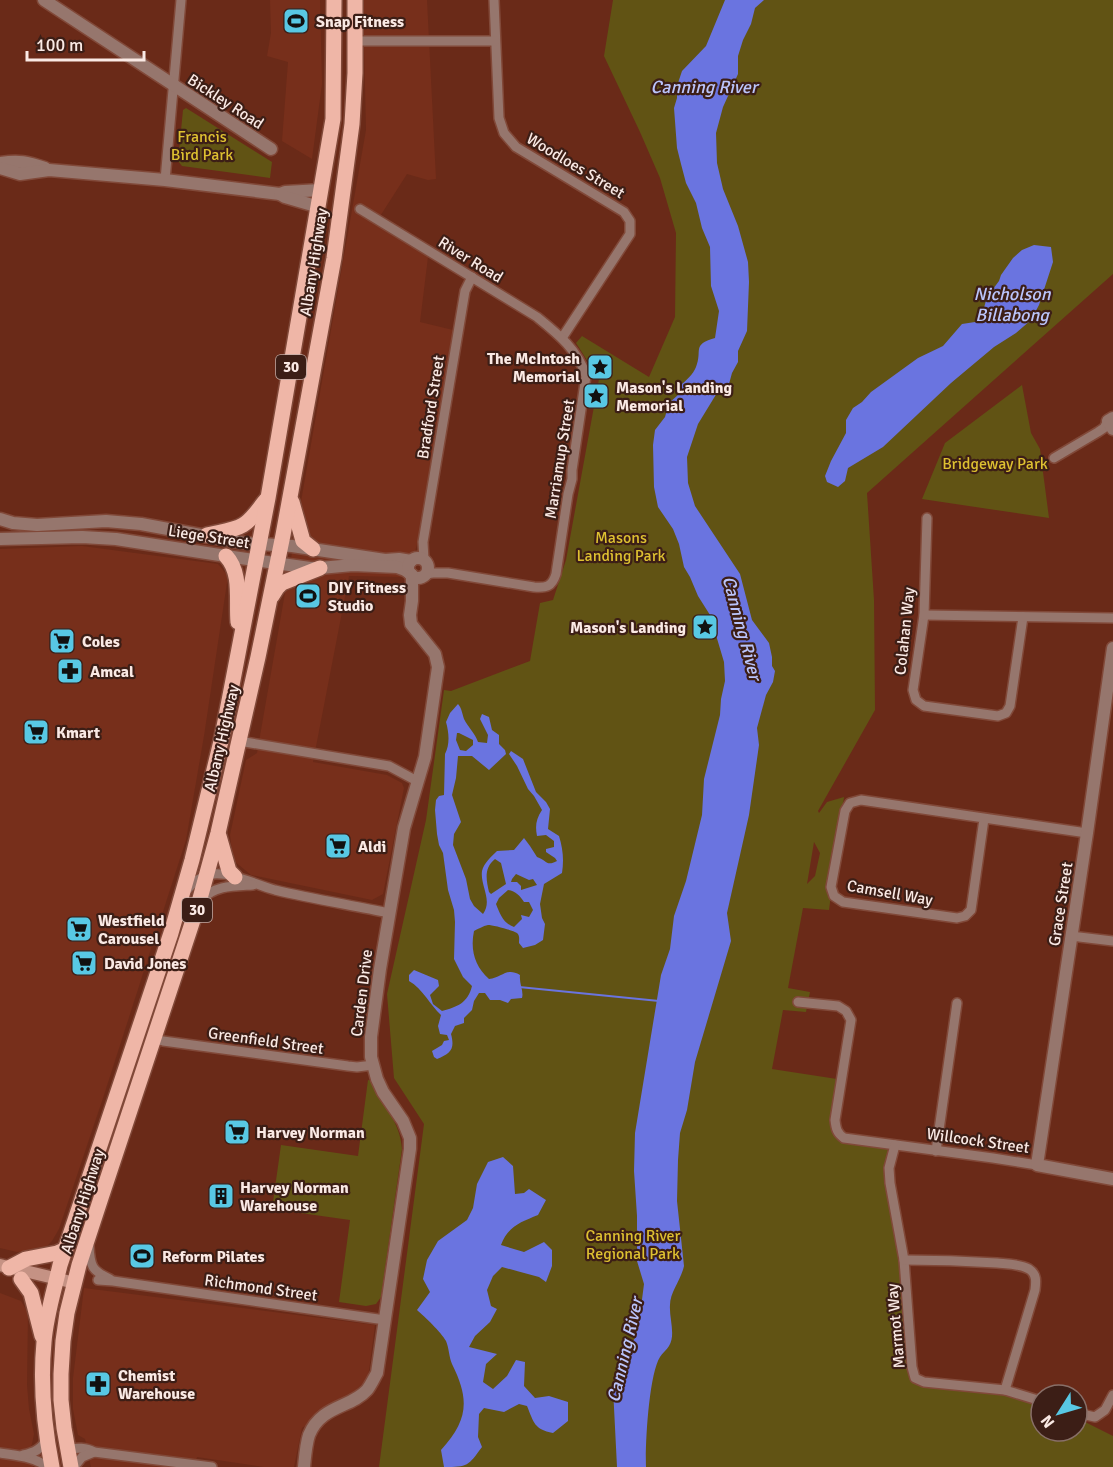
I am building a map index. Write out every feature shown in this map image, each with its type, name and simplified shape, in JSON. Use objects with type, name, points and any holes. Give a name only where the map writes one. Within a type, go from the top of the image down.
[{"type":"highway","name":"Albany Highway","points":[[52,1467],[43,1403],[44,1342],[47,1317],[66,1249],[182,895],[208,799],[268,498],[333,119],[334,0]]},
{"type":"highway","name":"Albany Highway","points":[[72,1467],[67,1449],[61,1400],[63,1341],[67,1313],[88,1238],[199,903],[202,877],[218,833],[271,598],[333,258],[352,124],[355,0]]},
{"type":"highway","points":[[290,496],[303,541],[313,549]]},
{"type":"highway","points":[[207,535],[243,525],[268,498]]},
{"type":"highway","points":[[226,556],[235,571],[240,646]]},
{"type":"highway","points":[[271,598],[282,583],[320,568]]},
{"type":"highway","points":[[218,833],[229,871],[235,877]]},
{"type":"highway","points":[[44,1342],[31,1293],[8,1271],[26,1259],[57,1254],[66,1249]]},
{"type":"highway","points":[[60,1467],[62,1456],[67,1449]]},
{"type":"main road","points":[[8,1271],[74,1287]]},
{"type":"street","name":"Bickley Road","points":[[44,0],[271,149]]},
{"type":"street","points":[[165,180],[181,0]]},
{"type":"street","name":"Woodloes Street","points":[[494,0],[499,118],[504,134],[516,147],[624,212],[630,221],[630,234],[562,338]]},
{"type":"street","points":[[355,41],[495,41]]},
{"type":"street","points":[[0,166],[20,174],[49,170],[165,180],[280,194],[319,207]]},
{"type":"street","points":[[280,194],[321,190]]},
{"type":"street","name":"River Road","points":[[360,209],[537,317],[562,338]]},
{"type":"street","name":"Bradford Street","points":[[418,568],[465,291],[472,277]]},
{"type":"street","name":"Marriamup Street","points":[[547,587],[554,581],[556,574],[586,376],[577,355],[562,338]]},
{"type":"street","points":[[1054,458],[1110,425]]},
{"type":"street","name":"Colahan Way","points":[[927,518],[924,615],[913,690],[916,700],[924,706],[998,716],[1006,713],[1010,706],[1023,617]]},
{"type":"street","name":"Liege Street","points":[[0,519],[13,523],[37,525],[106,521],[155,526],[244,543],[281,545],[385,560],[399,559],[418,568],[534,587],[547,587]]},
{"type":"street","name":"Liege Street","points":[[0,539],[82,537],[116,539],[320,568],[353,565],[397,567],[405,570],[418,568]]},
{"type":"street","name":"Carden Drive","points":[[304,1467],[309,1436],[318,1420],[368,1389],[376,1373],[410,1149],[410,1138],[403,1121],[383,1092],[373,1065],[371,1037],[404,828],[425,757],[438,667],[435,654],[411,624],[410,615],[418,568]]},
{"type":"street","points":[[924,615],[1113,618]]},
{"type":"street","name":"Grace Street","points":[[1037,1165],[1111,681],[1113,648]]},
{"type":"street","points":[[239,741],[389,766],[417,781]]},
{"type":"street","name":"Camsell Way","points":[[984,819],[971,910],[965,916],[957,918],[843,902],[834,896],[831,887],[845,811],[850,802],[861,800],[1087,833]]},
{"type":"street","points":[[182,895],[193,882],[215,874],[389,913]]},
{"type":"street","points":[[199,903],[210,892],[219,888],[258,885]]},
{"type":"street","points":[[1071,936],[1113,941]]},
{"type":"street","name":"Willcock Street","points":[[798,1002],[838,1006],[846,1011],[851,1020],[836,1120],[838,1134],[844,1138],[993,1158],[1113,1179]]},
{"type":"street","points":[[936,1151],[957,1004]]},
{"type":"street","name":"Greenfield Street","points":[[155,1039],[348,1066],[373,1065]]},
{"type":"street","name":"Marmot Way","points":[[895,1145],[889,1175],[904,1260],[912,1367],[915,1378],[924,1382],[1005,1390],[1029,1397]]},
{"type":"street","points":[[88,1238],[89,1256],[93,1268],[99,1274],[114,1281]]},
{"type":"street","points":[[904,1260],[963,1260],[1017,1265],[1034,1274],[1035,1290],[1005,1390]]},
{"type":"street","name":"Richmond Street","points":[[98,1280],[385,1320]]},
{"type":"street","points":[[1089,1416],[1095,1417],[1106,1410],[1113,1395]]},
{"type":"street","points":[[21,1456],[41,1448],[47,1438]]},
{"type":"street","points":[[67,1449],[89,1449],[94,1452],[212,1467]]},
{"type":"street","points":[[72,1467],[82,1457],[94,1452]]},
{"type":"street","points":[[0,1453],[21,1456],[48,1467]]},
{"type":"shaded area","points":[[270,0],[320,0],[322,84],[312,159],[282,141],[288,62],[267,56],[271,33]]},
{"type":"shaded area","points":[[363,0],[427,0],[436,179],[428,180],[407,174],[377,221],[428,257],[420,322],[453,330],[418,541],[408,577],[349,576],[313,762],[387,775],[402,783],[404,788],[383,894],[372,900],[251,875],[233,860],[230,835],[246,760],[257,753],[366,130]]},
{"type":"shaded area","name":"Westfield Carousel","points":[[82,546],[218,564],[228,576],[186,840],[59,1229],[47,1246],[36,1251],[17,1252],[0,1248],[0,549]]},
{"type":"shaded area","points":[[84,1288],[375,1325],[368,1378],[356,1390],[302,1428],[294,1467],[264,1467],[197,1457],[195,1467],[91,1467],[85,1439],[78,1435],[73,1409],[73,1378]]},
{"type":"shaded area","points":[[0,1293],[21,1301],[28,1313],[27,1385],[34,1434],[30,1449],[33,1467],[0,1467]]},
{"type":"green space","name":"Canning River Regional Park","points":[[613,0],[1113,0],[1113,274],[867,493],[874,600],[875,710],[818,811],[819,813],[827,802],[844,797],[829,910],[803,908],[788,988],[810,992],[806,1012],[783,1010],[772,1069],[837,1079],[837,1136],[887,1144],[915,1381],[988,1390],[1029,1401],[1029,1443],[1089,1443],[1089,1424],[1113,1436],[1113,1467],[379,1467],[424,1124],[394,1078],[387,994],[426,820],[444,690],[451,691],[530,661],[540,603],[553,600],[566,560],[599,379],[576,343],[582,336],[649,377],[675,317],[676,233],[660,178],[604,56]],"holes":[[[814,842],[820,853],[815,876],[807,884]]]},
{"type":"green space","name":"Francis Bird Park","points":[[186,108],[272,162],[270,178],[182,166],[178,161],[183,110]]},
{"type":"green space","name":"Bridgeway Park","points":[[1022,385],[1031,433],[1040,449],[1049,518],[922,499],[945,443]]},
{"type":"green space","points":[[368,1080],[372,1081],[394,1121],[402,1149],[381,1297],[376,1304],[366,1306],[339,1302],[350,1220],[272,1209],[281,1145],[358,1156]]},
{"type":"water","name":"Canning River","points":[[725,0],[764,0],[755,8],[751,24],[743,40],[738,56],[738,74],[723,107],[716,133],[717,163],[723,189],[738,226],[748,262],[747,331],[738,351],[738,362],[729,384],[720,388],[698,424],[687,457],[688,483],[695,506],[740,574],[752,620],[769,643],[772,666],[775,671],[757,728],[759,745],[749,815],[727,913],[731,941],[695,1062],[687,1110],[680,1133],[677,1201],[684,1266],[670,1300],[671,1342],[656,1366],[650,1393],[646,1467],[617,1467],[613,1388],[618,1362],[635,1338],[644,1284],[637,1261],[635,1133],[661,975],[670,949],[674,916],[686,881],[702,815],[704,779],[720,715],[725,681],[724,662],[710,615],[684,567],[673,529],[658,507],[654,487],[653,445],[655,430],[665,417],[669,403],[678,395],[680,386],[695,370],[700,346],[715,338],[719,311],[711,286],[710,247],[681,164],[677,148],[674,108],[682,71],[706,46]]},
{"type":"water","name":"Nicholson Billabong","points":[[1034,245],[1051,247],[1053,262],[1039,305],[1031,320],[951,383],[883,447],[848,468],[845,481],[838,487],[827,482],[825,476],[846,433],[846,420],[853,408],[918,358],[943,346],[962,324],[975,322],[982,315],[987,297],[1013,258],[1022,250]]},
{"type":"water","points":[[458,704],[478,742],[487,743],[488,735],[480,719],[482,714],[489,717],[492,730],[499,735],[499,744],[506,754],[489,770],[472,756],[458,756],[452,795],[461,822],[454,834],[453,845],[474,906],[483,914],[486,909],[487,898],[482,871],[497,851],[514,850],[524,838],[537,857],[548,863],[557,861],[546,852],[546,849],[554,847],[554,841],[546,835],[537,836],[536,823],[542,810],[509,754],[511,751],[523,759],[536,792],[550,809],[548,829],[559,836],[563,864],[562,873],[544,884],[540,904],[545,924],[543,940],[523,948],[519,943],[518,934],[511,930],[488,925],[474,931],[473,951],[480,969],[489,979],[507,972],[520,975],[522,998],[511,999],[508,1003],[490,1000],[485,993],[479,993],[472,1010],[464,1018],[464,1023],[455,1026],[451,1034],[451,1050],[437,1059],[432,1051],[444,1041],[449,1040],[447,1035],[440,1034],[438,1026],[441,1015],[409,981],[409,975],[414,970],[438,980],[439,986],[430,995],[433,1004],[442,1011],[465,1000],[472,986],[463,977],[454,959],[454,910],[448,890],[443,853],[439,845],[435,810],[436,800],[439,796],[444,795],[445,754],[449,738],[446,722]],"holes":[[[457,733],[459,733],[473,740],[473,745],[466,751],[460,750],[456,740]],[[495,859],[501,863],[506,884],[491,894],[487,878],[487,870]],[[516,874],[529,880],[533,879],[537,885],[521,890],[517,882],[511,882]],[[508,890],[511,891],[518,894],[524,902],[529,902],[533,910],[529,917],[521,915],[522,919],[514,927],[507,923],[501,915],[496,904]]]},
{"type":"water","points":[[503,1157],[513,1166],[515,1194],[524,1193],[529,1189],[546,1200],[538,1215],[511,1229],[501,1245],[524,1252],[544,1242],[552,1250],[552,1266],[546,1282],[539,1277],[502,1267],[493,1276],[487,1290],[491,1306],[497,1309],[490,1322],[475,1336],[469,1347],[497,1354],[486,1364],[483,1382],[493,1389],[507,1376],[516,1360],[525,1362],[524,1386],[535,1398],[549,1396],[568,1402],[568,1421],[553,1433],[538,1427],[527,1406],[519,1404],[504,1412],[484,1408],[479,1414],[478,1437],[482,1447],[467,1464],[458,1467],[444,1467],[441,1450],[457,1429],[464,1399],[446,1341],[417,1310],[430,1292],[423,1279],[427,1260],[438,1241],[467,1220],[473,1208],[477,1184],[488,1162]]},
{"type":"waterway","points":[[519,987],[659,1001]]},
{"type":"place","name":"Snap Fitness","points":[[296,21]]},
{"type":"place","name":"The McIntosh Memorial","points":[[600,367]]},
{"type":"place","name":"Mason's Landing Memorial","points":[[596,396]]},
{"type":"place","name":"DIY Fitness Studio","points":[[308,596]]},
{"type":"place","name":"Mason's Landing","points":[[705,627]]},
{"type":"place","name":"Coles","points":[[62,641]]},
{"type":"place","name":"Amcal","points":[[70,671]]},
{"type":"place","name":"Kmart","points":[[36,732]]},
{"type":"place","name":"Aldi","points":[[338,846]]},
{"type":"place","name":"Westfield Carousel","points":[[79,929]]},
{"type":"place","name":"David Jones","points":[[84,963]]},
{"type":"place","name":"Harvey Norman","points":[[237,1132]]},
{"type":"place","name":"Harvey Norman Warehouse","points":[[221,1196]]},
{"type":"place","name":"Reform Pilates","points":[[142,1256]]},
{"type":"place","name":"Chemist Warehouse","points":[[98,1384]]},
{"type":"park label","name":"Masons Landing Park","points":[[621,546]]}]
